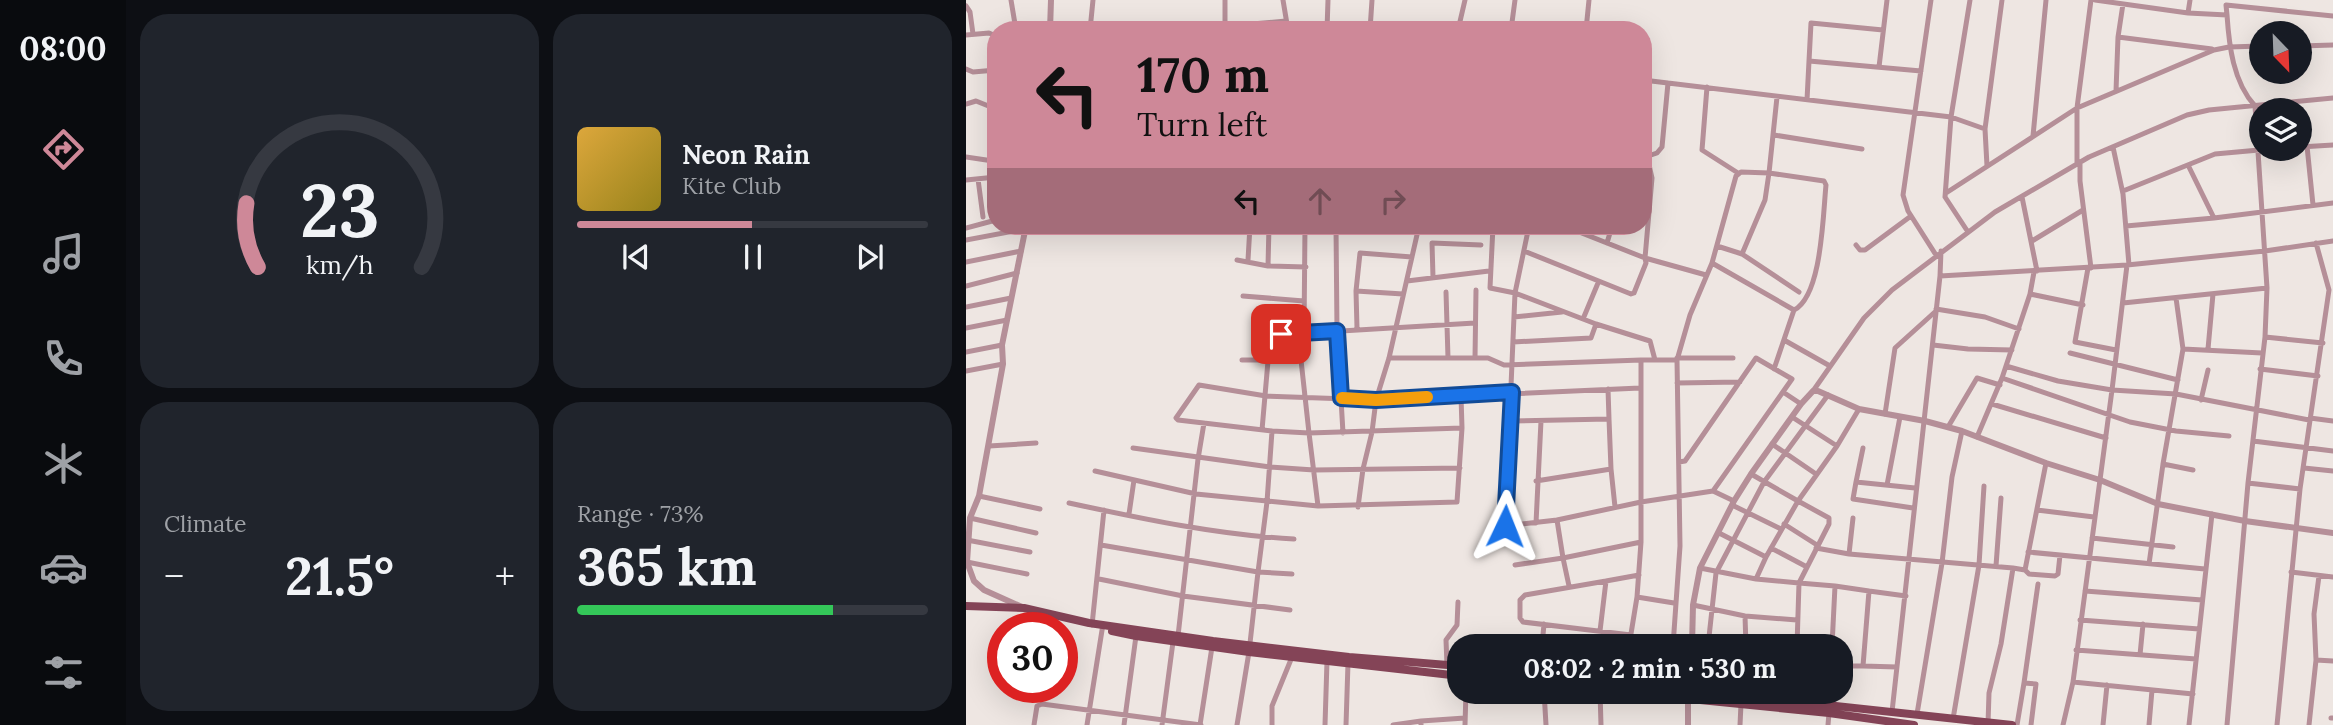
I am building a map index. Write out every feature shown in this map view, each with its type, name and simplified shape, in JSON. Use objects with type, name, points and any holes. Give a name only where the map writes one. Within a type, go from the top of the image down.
[{"type":"main road","points":[[966,606],[1024,608],[1136,636],[1447,674]]},
{"type":"main road","points":[[1096,625],[1212,647],[1447,665]]},
{"type":"main road","points":[[1793,704],[2015,725]]},
{"type":"main road","points":[[1807,704],[1874,722],[1914,725]]},
{"type":"street","points":[[1011,0],[1014,21]]},
{"type":"street","points":[[1050,21],[1051,0]]},
{"type":"street","points":[[1091,21],[1093,0]]},
{"type":"street","points":[[1224,0],[1225,21]]},
{"type":"street","points":[[1283,0],[1286,21]]},
{"type":"street","points":[[1327,21],[1328,0]]},
{"type":"street","points":[[1371,21],[1372,0]]},
{"type":"street","points":[[1460,21],[1465,0]]},
{"type":"street","points":[[1512,21],[1515,0]]},
{"type":"street","points":[[1587,21],[1589,0]]},
{"type":"street","points":[[1879,67],[1887,0]]},
{"type":"street","points":[[1892,723],[1915,488],[1940,276],[1939,253],[1911,216],[1903,195],[1931,0]]},
{"type":"street","points":[[1968,232],[1945,198],[1951,117],[1970,0]]},
{"type":"street","points":[[1987,166],[1985,129],[2002,0]]},
{"type":"street","points":[[2034,136],[2046,0]]},
{"type":"street","points":[[2116,350],[2076,342],[2089,268],[2078,164],[2077,108],[2093,0],[2188,13],[2227,15]]},
{"type":"street","points":[[2188,13],[2190,0]]},
{"type":"street","points":[[2249,98],[2244,91],[2229,47],[2227,3],[2333,16]]},
{"type":"street","points":[[2116,91],[2118,37],[2123,4]]},
{"type":"street","points":[[966,6],[970,12],[969,34],[987,33]]},
{"type":"street","points":[[1807,100],[1811,23],[1883,30]]},
{"type":"street","points":[[2118,37],[2214,50]]},
{"type":"street","points":[[2312,46],[2333,45]]},
{"type":"street","points":[[1946,193],[2077,108],[2214,50],[2249,46]]},
{"type":"street","points":[[1809,61],[1921,71]]},
{"type":"street","points":[[966,69],[973,72],[987,71]]},
{"type":"street","points":[[1652,81],[1951,117],[1985,129]]},
{"type":"street","points":[[1652,155],[1662,147],[1668,83]]},
{"type":"street","points":[[1707,88],[1702,150],[1706,154],[1724,162],[1738,173],[1769,173],[1825,181],[1826,185],[1814,279],[1808,296],[1794,310],[1774,369]]},
{"type":"street","points":[[1742,254],[1765,200],[1777,97]]},
{"type":"street","points":[[2312,100],[2333,98]]},
{"type":"street","points":[[966,104],[976,102],[987,106]]},
{"type":"street","points":[[1692,634],[1693,605],[1700,568],[1733,503],[1772,444],[1864,318],[1892,290],[1968,232],[2078,164],[2186,115],[2225,107],[2249,106]]},
{"type":"street","points":[[1774,135],[1863,149]]},
{"type":"street","points":[[2312,146],[2333,145]]},
{"type":"street","points":[[2063,725],[2073,682],[2128,265],[2123,191],[2113,147]]},
{"type":"street","points":[[2123,191],[2215,154],[2249,151]]},
{"type":"street","points":[[966,157],[987,160]]},
{"type":"street","points":[[2227,725],[2248,483],[2265,337],[2267,288],[2257,161]]},
{"type":"street","points":[[2309,161],[2313,205]]},
{"type":"street","points":[[2188,165],[2214,218]]},
{"type":"street","points":[[1673,634],[1681,497],[1677,359],[1690,315],[1712,263],[1738,173]]},
{"type":"street","points":[[966,180],[987,178]]},
{"type":"street","points":[[978,179],[983,217]]},
{"type":"street","points":[[1977,437],[2000,385],[2036,272],[2022,197]]},
{"type":"street","points":[[2126,226],[2333,204]]},
{"type":"street","points":[[2032,241],[2083,210]]},
{"type":"street","points":[[1857,245],[1860,250],[1865,250],[1911,216]]},
{"type":"street","points":[[966,228],[987,222]]},
{"type":"street","points":[[966,240],[989,235]]},
{"type":"street","points":[[1023,235],[1002,345],[1003,363],[989,446],[979,496],[970,518],[966,563],[974,581],[984,590],[1024,608]]},
{"type":"street","points":[[1248,260],[1249,235]]},
{"type":"street","points":[[1268,265],[1269,235]]},
{"type":"street","points":[[1305,235],[1301,360],[1318,506]]},
{"type":"street","points":[[1336,235],[1337,331],[1343,433]]},
{"type":"street","points":[[1358,507],[1376,400],[1389,358],[1417,235]]},
{"type":"street","points":[[1492,235],[1490,288],[1515,293],[1650,341],[1654,360]]},
{"type":"street","points":[[1527,235],[1515,293],[1505,526],[1557,520],[1641,502],[1713,491],[1816,546],[1849,554],[1996,566],[2055,576],[2060,555]]},
{"type":"street","points":[[1588,235],[1645,258],[1706,275]]},
{"type":"street","points":[[1607,243],[1609,235]]},
{"type":"street","points":[[1524,251],[1630,295],[1637,289],[1646,263],[1647,235]]},
{"type":"street","points":[[1940,276],[2128,265],[2333,241]]},
{"type":"street","points":[[1433,277],[1432,243],[1481,244]]},
{"type":"street","points":[[2277,725],[2300,489],[2329,290],[2316,243]]},
{"type":"street","points":[[1717,246],[1742,254],[1799,292]]},
{"type":"street","points":[[966,262],[1020,251]]},
{"type":"street","points":[[1357,328],[1356,291],[1360,253],[1412,257]]},
{"type":"street","points":[[1237,260],[1306,267]]},
{"type":"street","points":[[1712,263],[1794,310]]},
{"type":"street","points":[[1407,281],[1489,271]]},
{"type":"street","points":[[966,286],[1017,273]]},
{"type":"street","points":[[1583,319],[1598,283]]},
{"type":"street","points":[[2123,303],[2267,288]]},
{"type":"street","points":[[1475,358],[1476,290]]},
{"type":"street","points":[[1356,291],[1403,294]]},
{"type":"street","points":[[1447,292],[1448,358]]},
{"type":"street","points":[[2030,294],[2082,305]]},
{"type":"street","points":[[2208,349],[2213,294]]},
{"type":"street","points":[[1243,296],[1304,301]]},
{"type":"street","points":[[966,307],[1011,298]]},
{"type":"street","points":[[2149,564],[2183,349],[2176,298]]},
{"type":"street","points":[[1936,310],[1985,317],[2019,329]]},
{"type":"street","points":[[1885,414],[1895,348],[1936,310]]},
{"type":"street","points":[[1514,317],[1565,312]]},
{"type":"street","points":[[966,328],[1007,320]]},
{"type":"street","points":[[1258,336],[1475,323]]},
{"type":"street","points":[[1513,342],[1591,338],[1596,324]]},
{"type":"street","points":[[2265,337],[2322,344]]},
{"type":"street","points":[[1784,340],[1830,366]]},
{"type":"street","points":[[966,352],[1002,345]]},
{"type":"street","points":[[1933,345],[2012,350]]},
{"type":"street","points":[[2183,349],[2262,354]]},
{"type":"street","points":[[2070,352],[2178,380]]},
{"type":"street","points":[[1389,358],[1493,358],[1501,365],[1512,365],[1733,358]]},
{"type":"street","points":[[1679,463],[1685,461],[1756,359],[1792,379],[1713,491]]},
{"type":"street","points":[[1242,360],[1301,360]]},
{"type":"street","points":[[1630,634],[1637,597],[1641,542],[1641,360]]},
{"type":"street","points":[[1262,430],[1268,361]]},
{"type":"street","points":[[966,371],[1003,363]]},
{"type":"street","points":[[2006,366],[2058,381],[2112,390],[2176,394],[2333,421]]},
{"type":"street","points":[[2260,369],[2318,376]]},
{"type":"street","points":[[2201,400],[2208,370]]},
{"type":"street","points":[[1948,427],[1977,377],[2000,385]]},
{"type":"street","points":[[2002,378],[2130,422],[2229,436]]},
{"type":"street","points":[[1677,383],[1740,382]]},
{"type":"street","points":[[1462,428],[1309,433],[1262,430],[1176,418],[1196,386],[1304,399],[1376,400],[1640,388]]},
{"type":"street","points":[[1608,389],[1615,507]]},
{"type":"street","points":[[1813,391],[1859,409],[1962,431],[2100,480],[2158,504],[2245,521],[2333,533]]},
{"type":"street","points":[[1783,392],[1801,404]]},
{"type":"street","points":[[1709,634],[1716,573],[1732,540],[1764,482],[1828,395]]},
{"type":"street","points":[[1095,471],[1196,494],[1267,502],[1358,507],[1455,503],[1459,500],[1461,396]]},
{"type":"street","points":[[1992,404],[2106,438]]},
{"type":"street","points":[[1756,579],[1798,501],[1837,446],[1859,409]]},
{"type":"street","points":[[1792,417],[1837,446]]},
{"type":"street","points":[[1887,485],[1899,417]]},
{"type":"street","points":[[1510,422],[1609,419]]},
{"type":"street","points":[[1536,523],[1541,421]]},
{"type":"street","points":[[1162,722],[1187,561],[1204,423]]},
{"type":"street","points":[[1237,725],[1263,537],[1272,431]]},
{"type":"street","points":[[1917,714],[1942,563],[1952,477],[1962,431]]},
{"type":"street","points":[[2253,441],[2333,451]]},
{"type":"street","points":[[989,446],[1036,443]]},
{"type":"street","points":[[1772,444],[1816,474]]},
{"type":"street","points":[[1133,447],[1198,458],[1314,470],[1460,468]]},
{"type":"street","points":[[1863,448],[1853,499],[1913,508]]},
{"type":"street","points":[[2025,570],[2046,463]]},
{"type":"street","points":[[2163,464],[2193,470]]},
{"type":"street","points":[[2304,468],[2333,471]]},
{"type":"street","points":[[1536,481],[1611,469]]},
{"type":"street","points":[[1751,474],[1829,518],[1829,524],[1799,583],[1797,634]]},
{"type":"street","points":[[1129,514],[1134,480]]},
{"type":"street","points":[[1856,482],[1915,488]]},
{"type":"street","points":[[2248,483],[2300,489]]},
{"type":"street","points":[[1953,719],[1979,565],[1984,486]]},
{"type":"street","points":[[979,496],[1040,509]]},
{"type":"street","points":[[1996,566],[2001,498]]},
{"type":"street","points":[[1069,503],[1191,526],[1294,539]]},
{"type":"street","points":[[1087,725],[1104,510]]},
{"type":"street","points":[[2037,510],[2094,517]]},
{"type":"street","points":[[2189,725],[2212,514]]},
{"type":"street","points":[[970,518],[1036,533]]},
{"type":"street","points":[[1849,554],[1853,518]]},
{"type":"street","points":[[1557,520],[1569,586]]},
{"type":"street","points":[[1719,533],[1766,557]]},
{"type":"street","points":[[2092,538],[2173,547]]},
{"type":"street","points":[[967,540],[1030,552]]},
{"type":"street","points":[[1515,565],[1641,542]]},
{"type":"street","points":[[1101,545],[1258,572],[1292,574]]},
{"type":"street","points":[[1771,548],[1807,567]]},
{"type":"street","points":[[2028,552],[2205,569]]},
{"type":"street","points":[[966,563],[1027,574]]},
{"type":"street","points":[[1700,568],[1756,579],[1906,596]]},
{"type":"street","points":[[1988,724],[1989,693],[2001,644],[2013,568]]},
{"type":"street","points":[[2291,572],[2333,577]]},
{"type":"street","points":[[1622,634],[1522,621],[1521,597],[1639,575]]},
{"type":"street","points":[[2309,725],[2316,660],[2314,614],[2319,576]]},
{"type":"street","points":[[1099,579],[1182,596],[1290,610]]},
{"type":"street","points":[[1600,631],[1606,581]]},
{"type":"street","points":[[2015,725],[2024,683],[2038,584]]},
{"type":"street","points":[[1833,634],[1835,586]]},
{"type":"street","points":[[1863,666],[1869,591]]},
{"type":"street","points":[[2085,591],[2202,600]]},
{"type":"street","points":[[1637,597],[1674,603]]},
{"type":"street","points":[[1450,634],[1457,625],[1458,602]]},
{"type":"street","points":[[1693,605],[1745,616],[1797,621]]},
{"type":"street","points":[[1745,616],[1746,634]]},
{"type":"street","points":[[2080,620],[2199,629]]},
{"type":"street","points":[[1543,634],[1544,624]]},
{"type":"street","points":[[2140,655],[2143,624]]},
{"type":"street","points":[[1124,725],[1136,636]]},
{"type":"street","points":[[1447,639],[1447,665]]},
{"type":"street","points":[[1034,725],[1039,704],[1200,725],[1212,647]]},
{"type":"street","points":[[2076,650],[2196,659]]},
{"type":"street","points":[[1272,725],[1272,706],[1292,657]]},
{"type":"street","points":[[2316,660],[2333,662]]},
{"type":"street","points":[[1325,725],[1327,661]]},
{"type":"street","points":[[1346,725],[1349,663]]},
{"type":"street","points":[[1853,666],[1897,667]]},
{"type":"street","points":[[2073,682],[2193,694]]},
{"type":"street","points":[[2024,683],[2036,684],[2031,725]]},
{"type":"street","points":[[2103,725],[2108,685]]},
{"type":"street","points":[[2148,725],[2152,690]]},
{"type":"street","points":[[1393,725],[1465,722],[1466,704]]},
{"type":"street","points":[[1545,704],[1546,725]]},
{"type":"street","points":[[1600,704],[1601,725]]},
{"type":"street","points":[[1688,704],[1688,725]]},
{"type":"street","points":[[1740,725],[1743,704]]},
{"type":"street","points":[[1828,704],[1828,725]]},
{"type":"slow traffic","points":[[1342,398],[1376,400],[1427,397]]},
{"type":"route","points":[[1281,334],[1337,331],[1341,398],[1376,400],[1512,392],[1505,526]]}]
